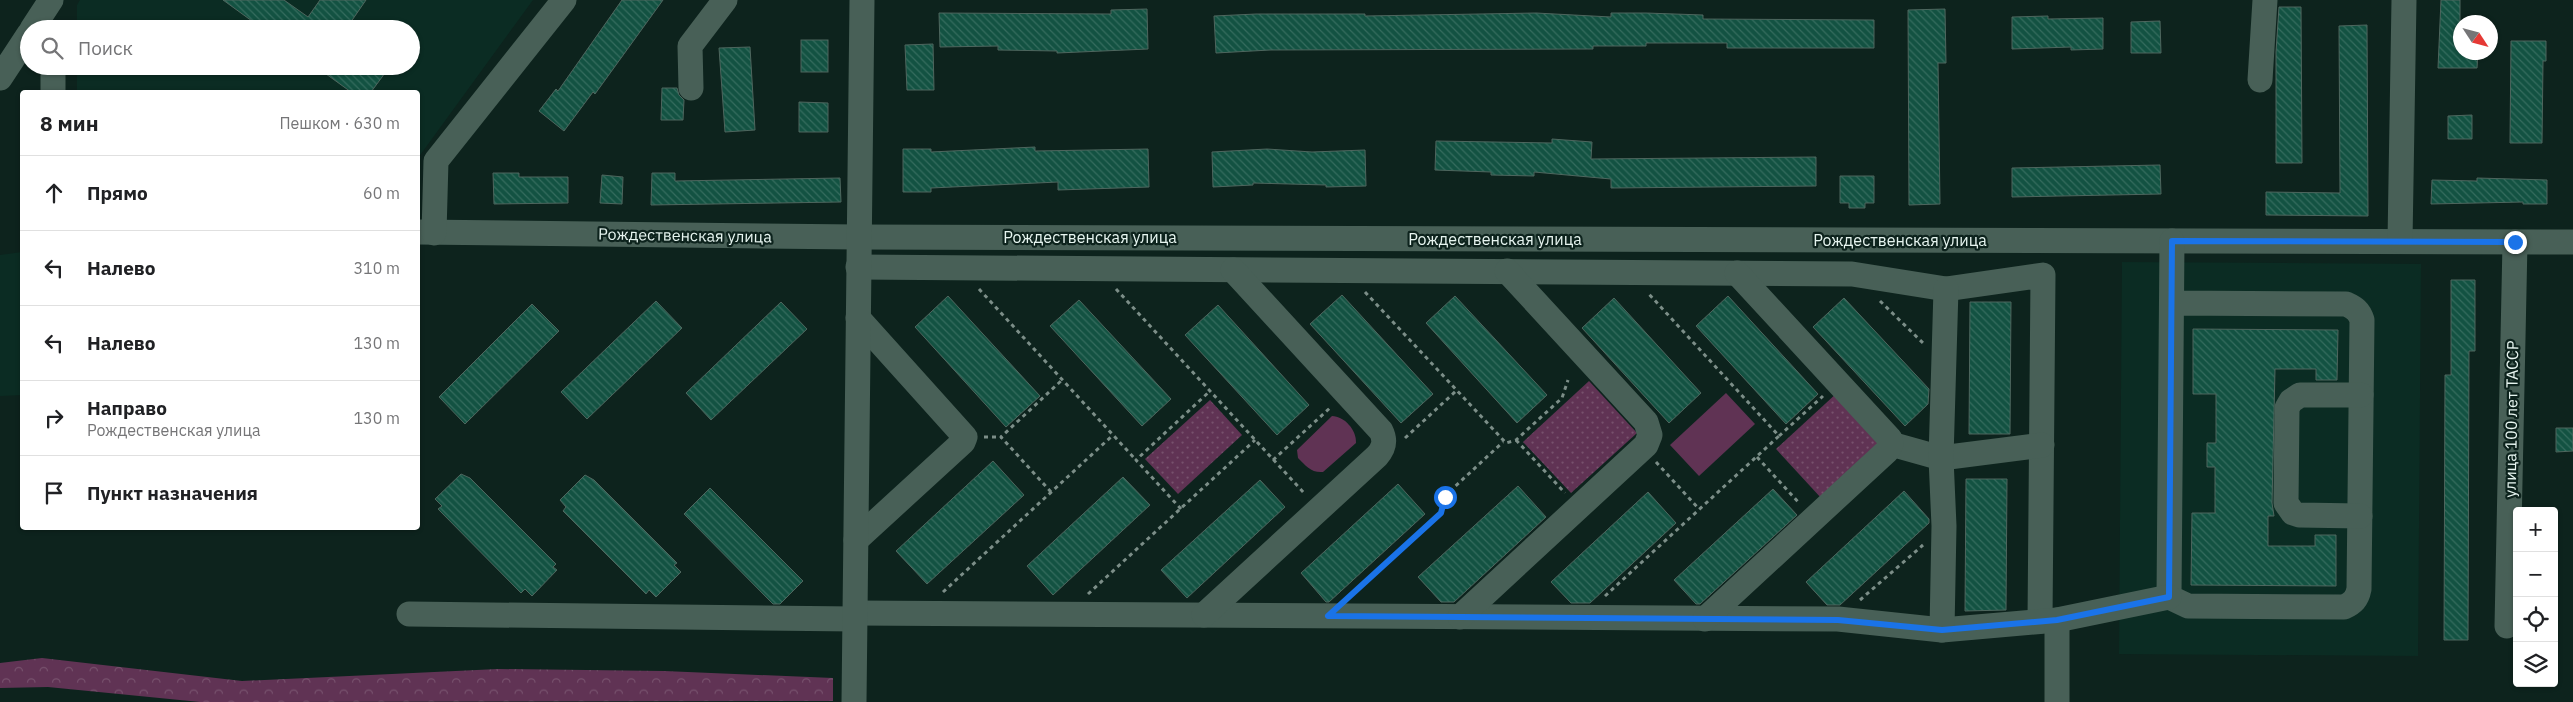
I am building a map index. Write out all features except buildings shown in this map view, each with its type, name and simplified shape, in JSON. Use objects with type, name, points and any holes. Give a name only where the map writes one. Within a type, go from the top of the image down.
[{"type":"street","points":[[38,20],[52,0]]},
{"type":"street","points":[[52,0],[53,20]]},
{"type":"street","points":[[426,232],[436,161],[564,0]]},
{"type":"street","points":[[691,88],[690,46],[725,0]]},
{"type":"street","points":[[854,702],[862,0]]},
{"type":"street","points":[[2260,80],[2265,0]]},
{"type":"street","points":[[2400,241],[2404,0]]},
{"type":"street","points":[[0,78],[20,48]]},
{"type":"street","points":[[53,75],[53,90]]},
{"type":"street","name":"Рождественская улица","points":[[426,232],[858,236],[2573,242]]},
{"type":"street","points":[[2169,597],[2172,241]]},
{"type":"street","name":"улица 100 лет ТАССР","points":[[2507,626],[2515,242]]},
{"type":"street","points":[[858,267],[1852,274],[1946,289],[2043,275],[2042,445],[2049,621],[2056,702]]},
{"type":"street","points":[[1204,615],[1381,452],[1384,442],[1381,431],[1232,270]]},
{"type":"street","points":[[1460,617],[1643,448],[1650,435],[1646,422],[1507,272]]},
{"type":"street","points":[[1705,619],[1889,449],[1891,444],[1890,439],[1737,273]]},
{"type":"street","points":[[1942,630],[1944,526],[1941,458],[1946,365],[1946,289]]},
{"type":"street","points":[[409,614],[855,616],[1066,614],[1838,620],[1942,630],[2049,621],[2169,597],[2188,606],[2344,607],[2350,604],[2358,595],[2360,589],[2362,320],[2353,307],[2346,304],[2172,303]]},
{"type":"street","points":[[856,540],[964,441],[965,437],[858,318]]},
{"type":"street","points":[[2360,516],[2300,515],[2292,513],[2286,503],[2287,408],[2290,401],[2300,395],[2361,395]]},
{"type":"street","points":[[1891,444],[1941,458],[2042,445]]},
{"type":"path","points":[[959,268],[1181,509]]},
{"type":"path","points":[[1098,269],[1319,509]]},
{"type":"path","points":[[1345,270],[1503,442],[1512,443],[1562,398],[1568,380]]},
{"type":"path","points":[[1629,272],[1779,436]]},
{"type":"path","points":[[1879,300],[1946,365]]},
{"type":"path","points":[[1051,492],[1001,437],[1062,380]]},
{"type":"path","points":[[1582,618],[1838,382]]},
{"type":"path","points":[[1136,460],[1210,391]]},
{"type":"path","points":[[1384,442],[1396,441],[1406,437],[1456,391]]},
{"type":"path","points":[[1273,460],[1346,393]]},
{"type":"path","points":[[920,614],[1113,435]]},
{"type":"path","points":[[1066,614],[1255,440]]},
{"type":"path","points":[[1516,440],[1578,508]]},
{"type":"path","points":[[1328,616],[1441,513],[1448,492],[1503,442]]},
{"type":"path","points":[[1643,448],[1699,509]]},
{"type":"path","points":[[1756,457],[1814,519]]},
{"type":"path","points":[[1838,620],[1944,526]]},
{"type":"shaded area","points":[[80,0],[533,0],[420,155],[420,90],[77,90],[77,75],[420,75],[420,20],[77,20],[77,5]]},
{"type":"shaded area","points":[[20,252],[20,395],[0,396],[0,255]]},
{"type":"shaded area","points":[[2122,262],[2421,264],[2418,656],[2119,654]]},
{"type":"green space","points":[[1589,381],[1637,433],[1571,493],[1523,442]]},
{"type":"green space","points":[[1838,392],[1884,442],[1822,499],[1776,449]]},
{"type":"green space","points":[[1726,393],[1755,424],[1699,476],[1670,445]]},
{"type":"green space","points":[[1210,400],[1242,435],[1178,494],[1145,459]]},
{"type":"green space","points":[[1332,416],[1341,418],[1349,425],[1356,438],[1356,443],[1323,472],[1315,471],[1298,458],[1297,450]]},
{"type":"green space","points":[[42,658],[242,681],[498,669],[664,671],[833,678],[833,701],[200,702],[48,687],[0,688],[0,663]]},
{"type":"route","points":[[1445,497],[1441,513],[1328,616],[1838,620],[1942,630],[2057,620],[2169,597],[2172,241],[2515,242]]}]
